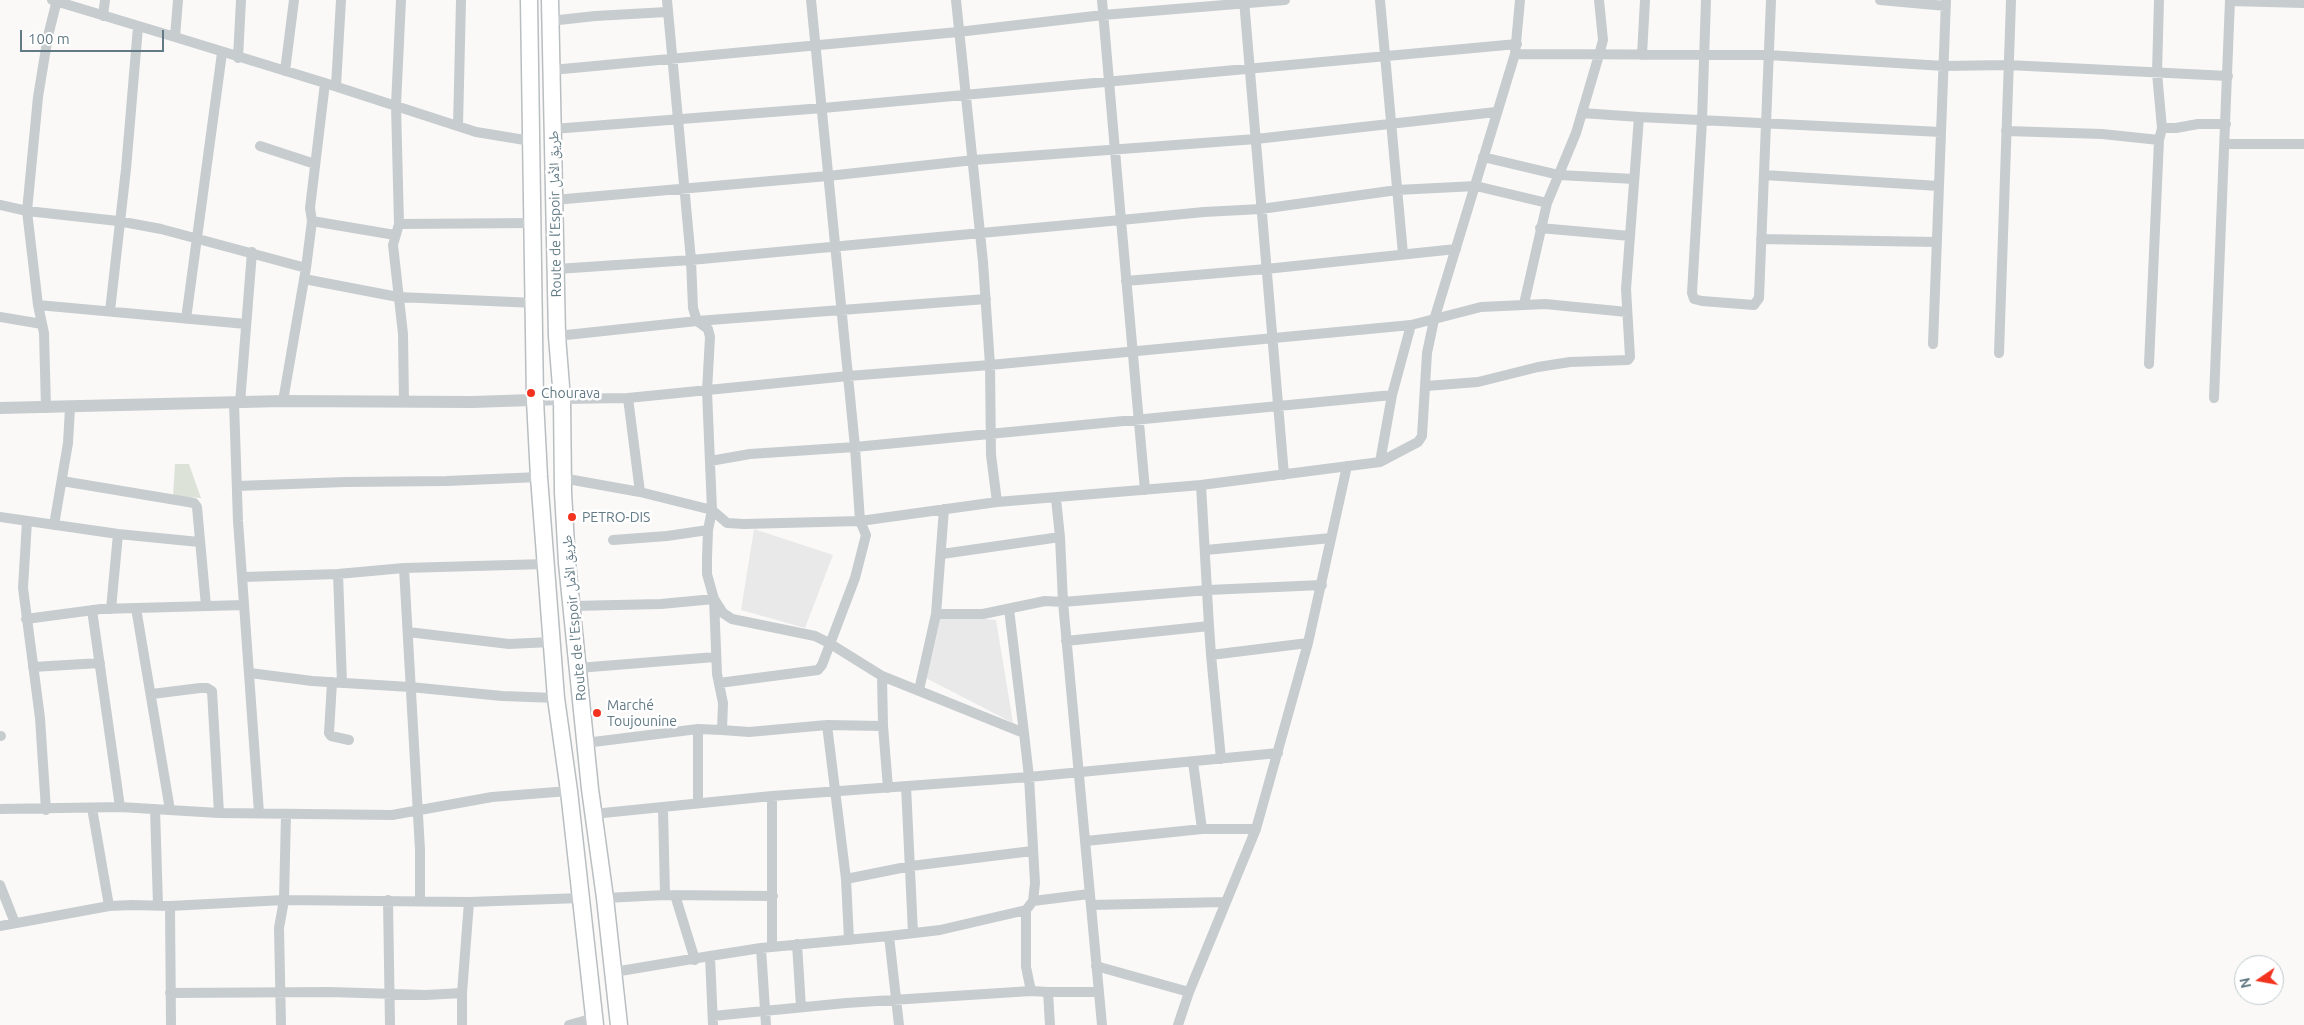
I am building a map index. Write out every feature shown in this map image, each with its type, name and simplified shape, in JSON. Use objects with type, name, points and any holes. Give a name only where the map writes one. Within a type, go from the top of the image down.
[{"type":"highway","name":"Route de l’Espoir طريق الأمل","points":[[529,0],[535,400],[539,477],[556,698],[569,790],[594,1022]]},
{"type":"highway","name":"Route de l’Espoir طريق الأمل","points":[[550,0],[557,336],[562,399],[562,478],[585,743],[619,1025]]},
{"type":"street","points":[[46,408],[42,324],[27,211],[38,97],[55,0],[238,58],[324,82],[476,132],[531,141]]},
{"type":"street","points":[[103,16],[105,0]]},
{"type":"street","points":[[175,37],[178,0]]},
{"type":"street","points":[[238,58],[241,0]]},
{"type":"street","points":[[286,71],[294,0]]},
{"type":"street","points":[[336,86],[341,0]]},
{"type":"street","points":[[401,0],[396,106],[400,224],[395,235],[393,250],[404,348],[404,402]]},
{"type":"street","points":[[458,126],[461,0]]},
{"type":"street","points":[[667,0],[674,58],[683,189],[691,260],[693,308],[697,321],[708,329],[710,337],[707,391],[712,510],[708,530],[707,574],[714,599],[715,657],[723,703],[722,730]]},
{"type":"street","points":[[719,683],[818,670],[822,665],[855,578],[866,532],[860,520],[823,108],[811,0]]},
{"type":"street","points":[[956,0],[965,95],[974,160],[986,298],[990,365],[991,455],[997,502]]},
{"type":"street","points":[[1102,0],[1144,490]]},
{"type":"street","points":[[552,70],[958,32],[1103,15],[1285,0]]},
{"type":"street","points":[[1380,0],[1403,254]]},
{"type":"street","points":[[562,478],[640,492],[712,510],[720,519],[734,524],[860,520],[997,502],[1056,499],[1201,485],[1380,462],[1418,442],[1422,436],[1427,353],[1434,320],[1516,49],[1520,0]]},
{"type":"street","points":[[1524,304],[1540,228],[1582,113],[1603,40],[1599,0]]},
{"type":"street","points":[[1642,55],[1645,0]]},
{"type":"street","points":[[1706,0],[1702,121],[1692,293],[1694,299],[1754,305],[1758,302],[1771,0]]},
{"type":"street","points":[[1880,0],[1946,3],[1934,344]]},
{"type":"street","points":[[1999,353],[2011,0]]},
{"type":"street","points":[[2149,364],[2162,128],[2157,74],[2159,0]]},
{"type":"street","points":[[2214,398],[2230,1],[2304,3]]},
{"type":"street","points":[[1244,2],[1284,475]]},
{"type":"street","points":[[550,21],[595,16],[667,12]]},
{"type":"street","points":[[110,311],[118,221],[126,169],[138,26]]},
{"type":"street","points":[[553,129],[823,108],[1109,80],[1384,57],[1516,49],[1599,55],[1768,56],[1944,66],[2008,65],[2157,74],[2228,76]]},
{"type":"street","points":[[186,319],[222,53]]},
{"type":"street","points":[[283,401],[306,268],[312,221],[310,208],[324,82]]},
{"type":"street","points":[[554,200],[828,176],[974,160],[1256,139],[1496,112]]},
{"type":"street","points":[[1582,113],[1639,118],[1941,132]]},
{"type":"street","points":[[1426,386],[1478,382],[1538,367],[1570,362],[1625,362],[1630,357],[1627,312],[1630,236],[1639,118]]},
{"type":"street","points":[[2162,128],[2176,128],[2198,124],[2226,124]]},
{"type":"street","points":[[2006,131],[2102,134],[2160,140]]},
{"type":"street","points":[[2225,144],[2304,144]]},
{"type":"street","points":[[260,146],[315,164]]},
{"type":"street","points":[[1483,157],[1559,175],[1634,179]]},
{"type":"street","points":[[1764,175],[1939,186]]},
{"type":"street","points":[[557,268],[691,260],[980,232],[1204,212],[1261,209],[1397,190],[1476,186],[1548,203]]},
{"type":"street","points":[[0,204],[27,211],[118,221],[196,238],[306,268]]},
{"type":"street","points":[[312,221],[395,235]]},
{"type":"street","points":[[400,224],[533,223]]},
{"type":"street","points":[[1540,228],[1630,236]]},
{"type":"street","points":[[1761,239],[1937,242]]},
{"type":"street","points":[[1126,281],[1266,269],[1456,248]]},
{"type":"street","points":[[252,252],[237,403],[237,486],[258,813]]},
{"type":"street","points":[[304,279],[398,297],[535,303]]},
{"type":"street","points":[[557,336],[697,321],[986,298]]},
{"type":"street","points":[[38,304],[246,324]]},
{"type":"street","points":[[0,408],[70,408],[283,401],[404,402],[628,398],[1411,325],[1482,307],[1545,304],[1627,312]]},
{"type":"street","points":[[0,317],[42,324]]},
{"type":"street","points":[[1380,462],[1392,395],[1411,325]]},
{"type":"street","points":[[710,461],[766,452],[854,447],[992,432],[1392,395]]},
{"type":"street","points":[[628,398],[640,492]]},
{"type":"street","points":[[54,525],[68,443],[70,408]]},
{"type":"street","points":[[1178,1025],[1189,992],[1256,829],[1308,643],[1347,466]]},
{"type":"street","points":[[237,486],[539,477]]},
{"type":"street","points":[[62,481],[194,503],[197,507],[206,606]]},
{"type":"street","points":[[1201,485],[1211,656],[1221,759]]},
{"type":"street","points":[[1056,499],[1060,537],[1062,602],[1080,772],[1089,894],[1102,1025]]},
{"type":"street","points":[[920,690],[936,614],[944,509]]},
{"type":"street","points":[[0,517],[118,534],[199,542]]},
{"type":"street","points":[[27,521],[23,588],[40,718],[46,810]]},
{"type":"street","points":[[612,540],[667,536],[708,530]]},
{"type":"street","points":[[111,609],[118,534]]},
{"type":"street","points":[[942,554],[1060,537]]},
{"type":"street","points":[[1206,550],[1331,538]]},
{"type":"street","points":[[243,577],[338,574],[404,568],[546,564]]},
{"type":"street","points":[[404,568],[418,810],[420,901]]},
{"type":"street","points":[[338,574],[337,683],[329,733],[330,736],[349,740]]},
{"type":"street","points":[[936,614],[970,615],[1045,601],[1062,602],[1208,590],[1322,586]]},
{"type":"street","points":[[572,606],[661,604],[714,599]]},
{"type":"street","points":[[714,599],[723,613],[732,619],[804,634],[829,643],[882,676],[1024,733]]},
{"type":"street","points":[[26,619],[92,610],[244,605]]},
{"type":"street","points":[[136,608],[152,694],[170,810]]},
{"type":"street","points":[[1009,609],[1029,777],[1035,882],[1033,901],[1026,910],[1025,958],[1031,991]]},
{"type":"street","points":[[92,610],[120,807]]},
{"type":"street","points":[[1066,641],[1209,626]]},
{"type":"street","points":[[408,632],[509,644],[551,642]]},
{"type":"street","points":[[1211,656],[1308,643]]},
{"type":"street","points":[[578,668],[715,657]]},
{"type":"street","points":[[33,667],[100,662]]},
{"type":"street","points":[[250,673],[337,683],[410,687],[502,696],[556,698]]},
{"type":"street","points":[[882,676],[883,726],[888,788]]},
{"type":"street","points":[[152,694],[200,688],[207,688],[212,691],[219,813]]},
{"type":"street","points":[[585,743],[698,729],[750,732],[826,725],[883,726]]},
{"type":"street","points":[[826,725],[846,879],[850,940]]},
{"type":"street","points":[[698,729],[698,803]]},
{"type":"street","points":[[594,814],[772,796],[1029,777],[1278,753]]},
{"type":"street","points":[[1193,762],[1202,829]]},
{"type":"street","points":[[906,786],[913,933]]},
{"type":"street","points":[[0,809],[46,810],[120,807],[219,813],[392,815],[492,797],[569,790]]},
{"type":"street","points":[[772,796],[772,945]]},
{"type":"street","points":[[92,808],[109,906]]},
{"type":"street","points":[[663,808],[670,895],[694,960]]},
{"type":"street","points":[[155,809],[158,905]]},
{"type":"street","points":[[281,1025],[279,928],[284,900],[286,814]]},
{"type":"street","points":[[1086,841],[1202,829],[1256,829]]},
{"type":"street","points":[[846,879],[910,866],[1032,851]]},
{"type":"street","points":[[0,885],[15,923]]},
{"type":"street","points":[[1033,901],[1089,894]]},
{"type":"street","points":[[605,898],[670,895],[773,896]]},
{"type":"street","points":[[0,926],[109,906],[170,906],[284,900],[469,902],[581,898]]},
{"type":"street","points":[[388,900],[390,1025]]},
{"type":"street","points":[[462,1025],[462,992],[469,902]]},
{"type":"street","points":[[1091,905],[1225,902]]},
{"type":"street","points":[[170,906],[171,1025]]},
{"type":"street","points":[[614,972],[694,960],[772,945],[850,940],[940,930],[1026,910]]},
{"type":"street","points":[[889,936],[899,1025]]},
{"type":"street","points":[[797,944],[801,1007]]},
{"type":"street","points":[[761,948],[766,1025]]},
{"type":"street","points":[[710,956],[713,1020],[765,1010],[896,1000],[1031,991],[1099,992]]},
{"type":"street","points":[[1096,966],[1189,992]]},
{"type":"street","points":[[170,992],[426,995],[462,992]]},
{"type":"street","points":[[1048,992],[1050,1025]]},
{"type":"street","points":[[570,1025],[594,1022]]},
{"type":"shaded area","points":[[175,464],[189,464],[201,498],[173,496]]},
{"type":"shaded area","points":[[754,529],[833,555],[805,628],[741,610]]},
{"type":"shaded area","points":[[938,615],[996,620],[1013,723],[924,677]]},
{"type":"place","name":"Chourava","points":[[531,393]]},
{"type":"place","name":"PETRO-DIS","points":[[572,517]]},
{"type":"place","name":"Marché Toujounine","points":[[597,713]]}]
